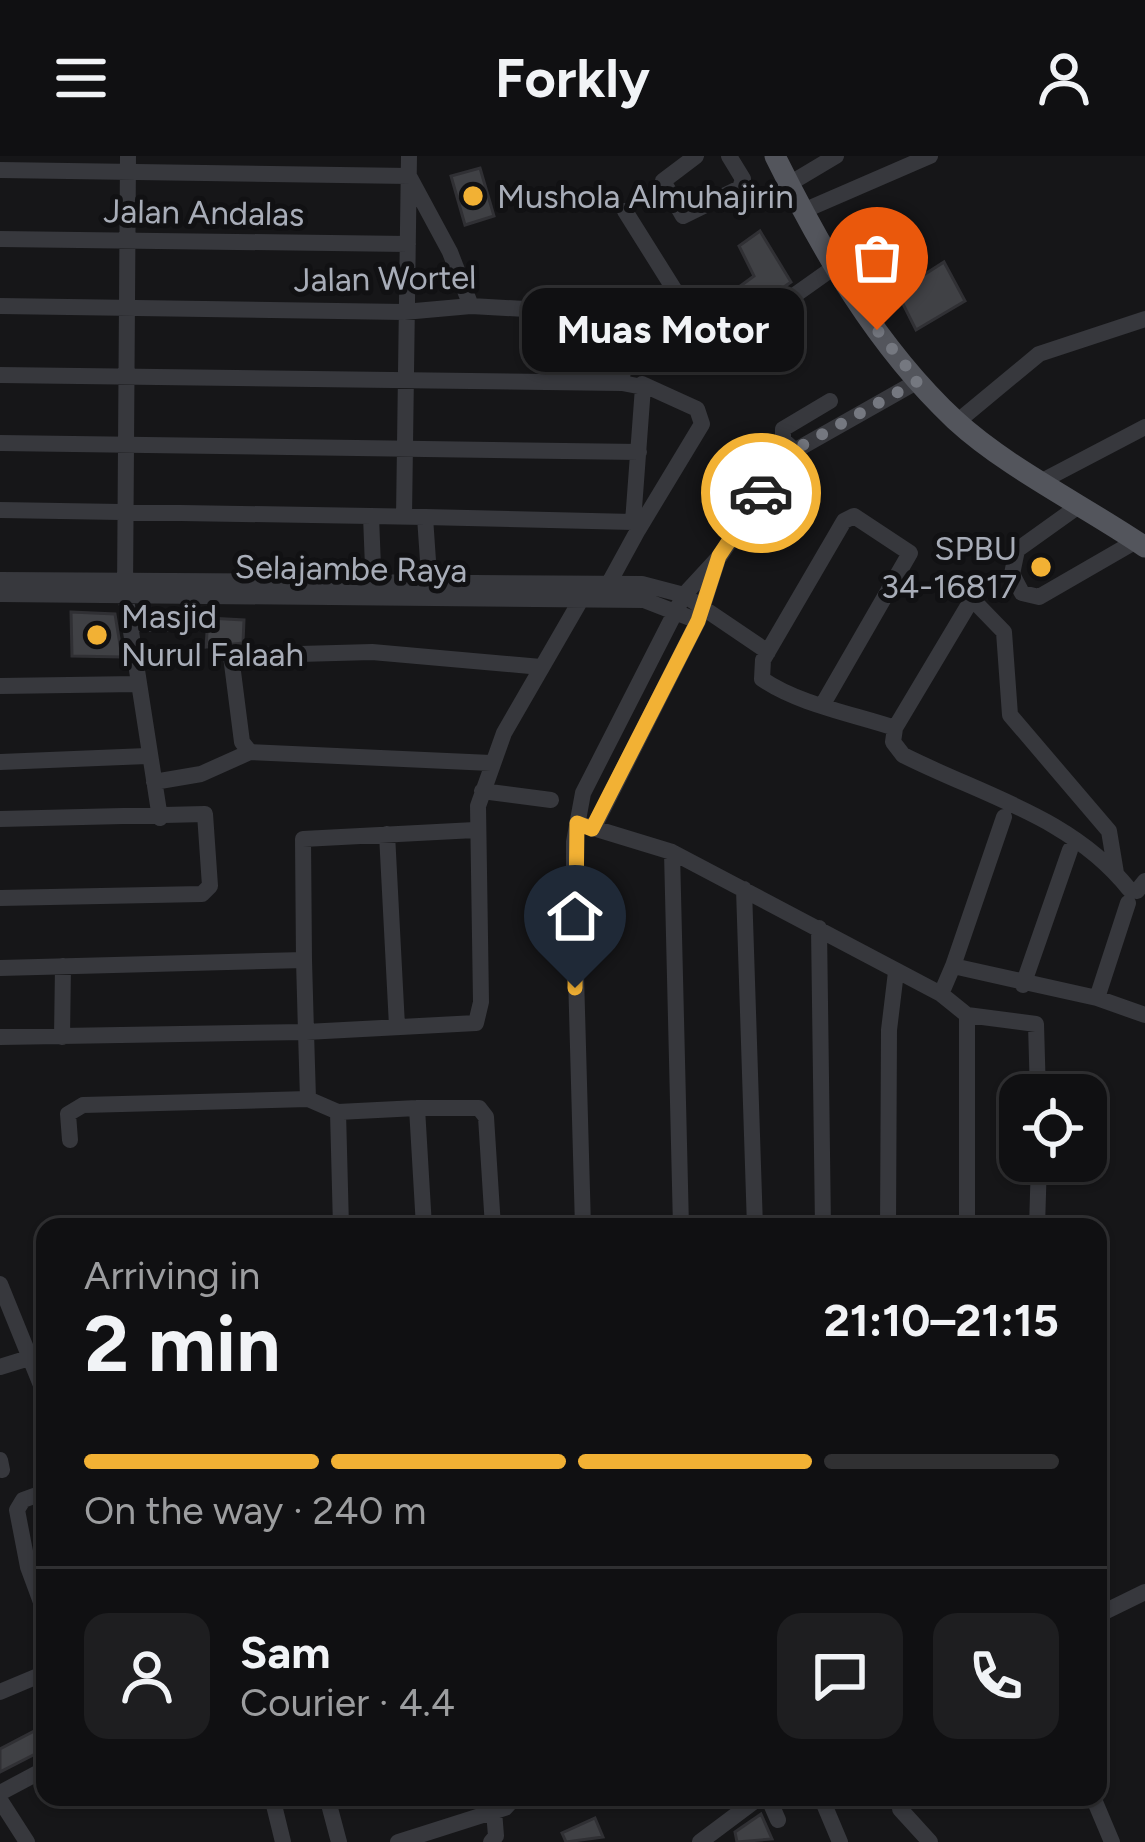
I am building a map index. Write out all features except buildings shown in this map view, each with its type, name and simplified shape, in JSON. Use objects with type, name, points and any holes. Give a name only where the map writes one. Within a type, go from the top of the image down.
[{"type":"main road","points":[[775,156],[833,268],[918,381],[957,422],[1141,544]]},
{"type":"street","points":[[404,517],[409,156]]},
{"type":"street","points":[[697,156],[663,181],[683,217],[740,188],[739,159]]},
{"type":"street","points":[[789,184],[836,156]]},
{"type":"street","points":[[803,211],[930,156]]},
{"type":"street","points":[[0,170],[128,164],[409,176]]},
{"type":"street","points":[[128,164],[125,585],[157,800]]},
{"type":"street","points":[[409,176],[450,252],[471,306]]},
{"type":"street","points":[[625,212],[704,337],[716,345],[726,344],[833,268]]},
{"type":"street","name":"Jalan Andalas","points":[[0,239],[408,244]]},
{"type":"street","name":"Jalan Wortel","points":[[0,307],[404,312],[471,306],[614,314],[625,333],[622,382]]},
{"type":"street","points":[[957,422],[1039,354],[1145,319]]},
{"type":"street","points":[[0,376],[622,382],[642,384],[697,409],[702,424],[600,584],[581,603],[490,763],[477,812],[478,1019],[456,1028],[0,1037]]},
{"type":"street","points":[[583,1218],[574,854],[587,816],[680,603],[794,450],[918,381]]},
{"type":"street","points":[[636,526],[642,384]]},
{"type":"street","points":[[794,450],[783,440],[783,429],[830,401]]},
{"type":"street","points":[[1044,480],[1145,427]]},
{"type":"street","points":[[0,442],[639,452]]},
{"type":"street","points":[[1080,505],[1017,550],[1011,565],[1022,592],[1040,597],[1141,544]]},
{"type":"street","points":[[0,510],[636,526]]},
{"type":"street","points":[[371,516],[374,591]]},
{"type":"street","points":[[823,704],[908,557],[908,548],[848,517],[760,672],[765,682],[823,704],[895,728]]},
{"type":"street","points":[[424,518],[430,590],[642,584],[680,603]]},
{"type":"street","points":[[587,816],[700,614],[719,556]]},
{"type":"street","points":[[0,580],[125,585]]},
{"type":"street","name":"Selajambe Raya","points":[[0,594],[125,585],[430,590],[581,603],[644,600],[680,603],[768,652]]},
{"type":"street","points":[[1117,874],[1109,831],[1010,715],[1004,632],[972,599],[895,728],[893,742],[903,755],[1044,818],[1133,891],[1145,881]]},
{"type":"street","points":[[129,624],[195,624]]},
{"type":"street","points":[[250,752],[242,742],[234,652],[392,653],[541,667]]},
{"type":"street","points":[[0,686],[137,684]]},
{"type":"street","points":[[0,819],[157,800],[250,752],[490,763]]},
{"type":"street","points":[[0,762],[147,756]]},
{"type":"street","points":[[0,898],[205,893],[208,817],[157,800]]},
{"type":"street","points":[[308,1099],[302,842],[387,834],[551,800]]},
{"type":"street","points":[[587,816],[672,852],[896,972],[1097,998],[1145,1016]]},
{"type":"street","points":[[968,1218],[968,1015],[947,979],[1004,817]]},
{"type":"street","points":[[387,834],[398,1026]]},
{"type":"street","points":[[1023,985],[1070,850]]},
{"type":"street","points":[[672,852],[681,1218]]},
{"type":"street","points":[[744,889],[755,1218]]},
{"type":"street","points":[[1097,998],[1128,903]]},
{"type":"street","points":[[819,928],[823,1218]]},
{"type":"street","points":[[0,968],[304,960]]},
{"type":"street","points":[[62,1036],[63,966]]},
{"type":"street","points":[[888,1218],[889,1030],[896,972]]},
{"type":"street","points":[[968,1015],[1036,1024],[1038,1074]]},
{"type":"street","points":[[70,1140],[68,1114],[83,1105],[308,1099],[338,1112],[483,1111],[492,1218]]},
{"type":"street","points":[[417,1108],[423,1218]]},
{"type":"street","points":[[338,1112],[341,1218]]},
{"type":"street","points":[[1037,1218],[1038,1182]]},
{"type":"street","points":[[0,1284],[36,1355],[0,1367]]},
{"type":"street","points":[[36,1496],[17,1510],[36,1589]]},
{"type":"street","points":[[1107,1611],[1145,1592]]},
{"type":"street","points":[[0,1692],[36,1677]]},
{"type":"street","points":[[27,1842],[0,1796],[36,1774]]},
{"type":"street","points":[[274,1806],[283,1842]]},
{"type":"street","points":[[329,1806],[339,1842]]},
{"type":"street","points":[[398,1842],[501,1806]]},
{"type":"street","points":[[700,1842],[751,1806]]},
{"type":"street","points":[[769,1806],[778,1820]]},
{"type":"street","points":[[825,1806],[840,1842]]},
{"type":"street","points":[[900,1806],[930,1842]]},
{"type":"street","points":[[1098,1806],[1112,1842]]},
{"type":"street","points":[[491,1842],[496,1836],[494,1811]]},
{"type":"way so far","points":[[761,493],[794,450],[918,381],[877,330]]},
{"type":"place","name":"Mushola Almuhajirin","points":[[473,196]]},
{"type":"place","name":"Muas Motor","points":[[877,330]]},
{"type":"place","name":"SPBU 34-16817","points":[[1041,567]]},
{"type":"place","name":"Masjid Nurul Falaah","points":[[97,635]]},
{"type":"route","points":[[575,988],[577,823],[592,829],[698,621],[719,556],[761,493]]}]
